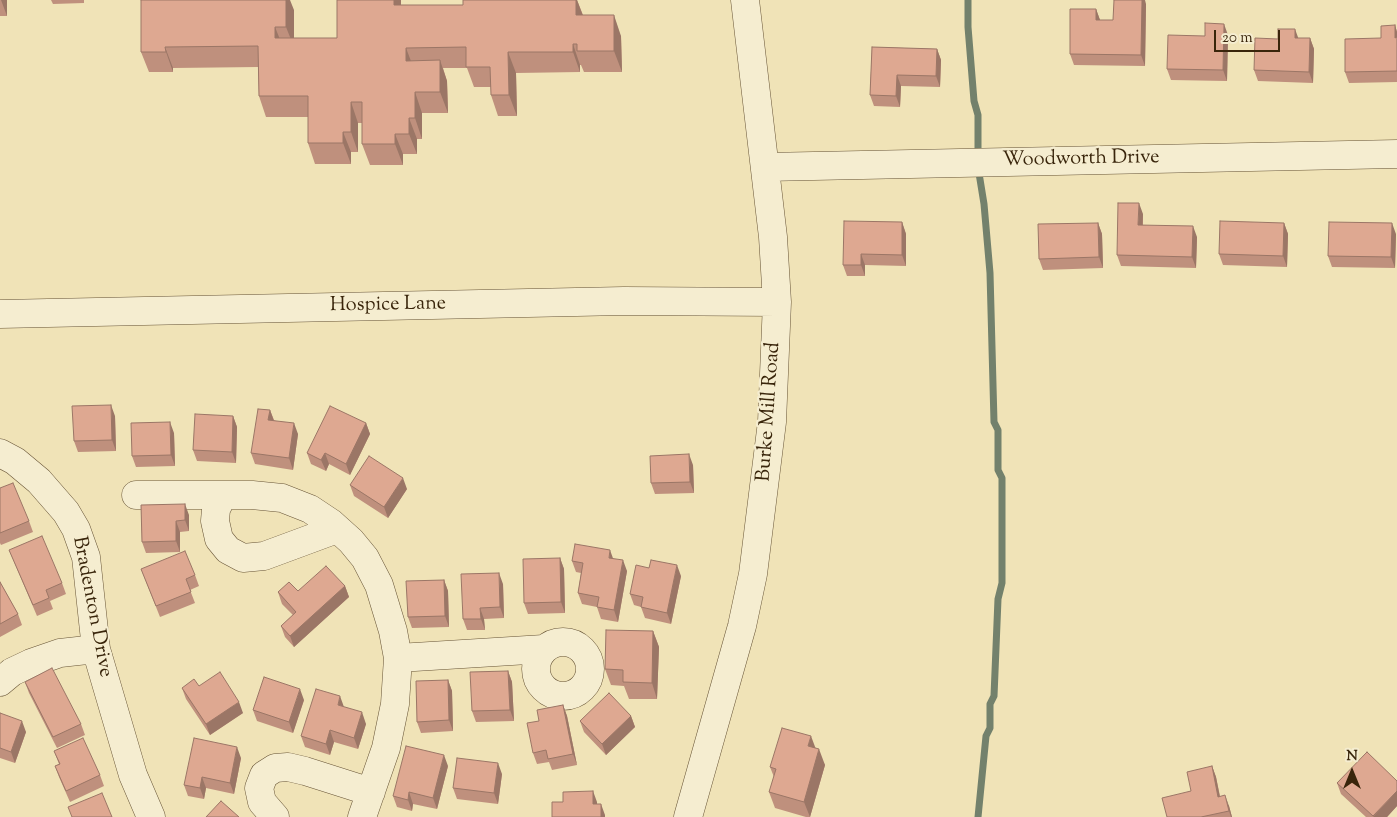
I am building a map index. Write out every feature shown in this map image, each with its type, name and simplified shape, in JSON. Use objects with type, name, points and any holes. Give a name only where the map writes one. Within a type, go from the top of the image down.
[{"type":"street","name":"Burke Mill Road","points":[[688,817],[742,626],[753,574],[772,422],[777,302],[765,167],[745,0]]},
{"type":"street","name":"Woodworth Drive","points":[[765,167],[1397,154]]},
{"type":"street","name":"Hospice Lane","points":[[0,314],[614,301],[777,302]]},
{"type":"street","name":"Bradenton Drive","points":[[0,453],[39,481],[66,512],[76,529],[86,557],[96,649],[133,775],[151,817]]},
{"type":"street","points":[[136,495],[223,495],[282,498],[310,509],[337,529],[365,558],[378,585],[398,658],[395,704],[386,748],[367,805],[305,771],[288,767],[275,768],[264,775],[259,788],[262,802],[275,817]]},
{"type":"street","points":[[223,495],[216,515],[219,538],[228,550],[243,558],[264,556],[337,529]]},
{"type":"street","points":[[0,682],[12,672],[60,653],[96,649]]},
{"type":"street","points":[[398,658],[544,649]]},
{"type":"building","points":[[141,0],[286,0],[286,27],[275,27],[275,38],[337,38],[337,0],[394,0],[394,5],[463,5],[463,0],[576,0],[576,15],[614,15],[614,51],[577,51],[577,44],[573,44],[573,52],[508,52],[509,95],[491,95],[490,67],[466,67],[466,47],[406,48],[406,61],[440,60],[440,92],[415,92],[415,118],[409,118],[409,134],[395,134],[395,144],[362,144],[362,102],[351,102],[351,132],[343,132],[343,143],[308,143],[308,96],[259,96],[258,46],[165,47],[166,52],[141,52]]},
{"type":"building","points":[[1114,0],[1142,0],[1141,55],[1070,54],[1070,9],[1096,9],[1096,20],[1113,20]]},
{"type":"building","points":[[1205,23],[1224,24],[1223,70],[1167,69],[1168,35],[1205,36]]},
{"type":"building","points":[[1395,25],[1397,71],[1345,72],[1345,39],[1381,38],[1381,26]]},
{"type":"building","points":[[1278,29],[1295,29],[1295,38],[1310,38],[1309,72],[1254,70],[1255,38],[1278,39]]},
{"type":"building","points":[[872,47],[937,49],[936,76],[897,75],[896,96],[870,95]]},
{"type":"building","points":[[1118,203],[1139,203],[1138,225],[1193,226],[1192,257],[1117,255]]},
{"type":"building","points":[[844,221],[902,222],[902,255],[861,254],[861,265],[843,265]]},
{"type":"building","points":[[1220,221],[1284,223],[1283,256],[1219,254]]},
{"type":"building","points":[[1329,222],[1392,223],[1391,257],[1328,256]]},
{"type":"building","points":[[1098,223],[1099,257],[1039,259],[1038,224]]},
{"type":"building","points":[[111,405],[112,440],[74,441],[72,406]]},
{"type":"building","points":[[330,406],[366,423],[346,464],[325,453],[321,460],[307,453]]},
{"type":"building","points":[[258,409],[270,410],[268,420],[294,423],[289,458],[251,453]]},
{"type":"building","points":[[195,414],[233,416],[232,452],[193,450]]},
{"type":"building","points":[[170,422],[171,455],[132,456],[131,423]]},
{"type":"building","points":[[689,454],[690,482],[651,483],[650,456]]},
{"type":"building","points":[[369,456],[403,478],[384,507],[350,485]]},
{"type":"building","points":[[13,483],[29,521],[0,533],[0,488]]},
{"type":"building","points":[[185,504],[185,520],[176,521],[176,541],[142,542],[141,505]]},
{"type":"building","points":[[42,536],[62,583],[46,590],[49,598],[33,605],[9,550]]},
{"type":"building","points":[[575,544],[610,550],[609,558],[623,560],[614,610],[597,607],[599,597],[578,593],[583,563],[572,561]]},
{"type":"building","points":[[185,551],[195,575],[186,579],[191,592],[156,606],[141,569]]},
{"type":"building","points":[[560,558],[561,602],[524,603],[523,559]]},
{"type":"building","points":[[651,560],[677,565],[667,613],[641,607],[643,597],[630,594],[636,565],[649,568]]},
{"type":"building","points":[[326,566],[345,586],[290,636],[281,626],[296,612],[278,592],[289,582],[298,591]]},
{"type":"building","points":[[499,573],[500,607],[480,608],[481,619],[463,619],[461,574]]},
{"type":"building","points":[[444,580],[445,616],[408,617],[406,581]]},
{"type":"building","points":[[0,582],[18,614],[0,624]]},
{"type":"building","points":[[606,630],[653,631],[652,683],[623,682],[623,670],[605,669]]},
{"type":"building","points":[[52,668],[81,724],[53,737],[25,682]]},
{"type":"building","points":[[508,671],[510,710],[472,711],[470,672]]},
{"type":"building","points":[[220,672],[239,702],[206,724],[182,688],[194,679],[199,686]]},
{"type":"building","points":[[264,677],[300,689],[289,722],[253,710]]},
{"type":"building","points":[[448,680],[449,720],[417,722],[416,681]]},
{"type":"building","points":[[316,689],[340,696],[338,705],[362,712],[354,738],[330,730],[326,744],[301,736]]},
{"type":"building","points":[[609,693],[631,716],[602,744],[580,721]]},
{"type":"building","points":[[563,705],[573,754],[548,759],[546,750],[533,753],[527,723],[539,721],[537,710]]},
{"type":"building","points":[[0,713],[22,721],[11,752],[0,748]]},
{"type":"building","points":[[782,728],[811,736],[808,746],[819,749],[804,802],[769,792],[776,769],[770,767]]},
{"type":"building","points":[[83,738],[100,775],[66,791],[55,766],[60,764],[54,751]]},
{"type":"building","points":[[194,738],[237,747],[230,783],[202,777],[200,788],[184,785]]},
{"type":"building","points":[[406,746],[444,755],[433,798],[409,792],[408,800],[393,796]]},
{"type":"building","points":[[1367,752],[1397,781],[1397,791],[1373,816],[1337,783]]},
{"type":"building","points":[[457,758],[498,763],[494,793],[453,788]]},
{"type":"building","points":[[1212,766],[1218,797],[1225,795],[1229,811],[1201,817],[1167,817],[1162,798],[1191,791],[1187,772]]},
{"type":"building","points":[[593,791],[593,804],[601,804],[601,817],[552,817],[552,802],[563,802],[563,792]]},
{"type":"building","points":[[102,793],[112,817],[72,817],[68,807]]},
{"type":"building","points":[[221,801],[239,817],[206,817]]},
{"type":"waterway","points":[[968,0],[968,27],[974,101],[978,115],[978,156]]},
{"type":"waterway","points":[[978,167],[984,204],[990,273],[994,422],[998,430],[998,470],[1002,478],[1002,583],[998,599],[994,696],[990,704],[990,728],[986,736],[978,817]]}]
